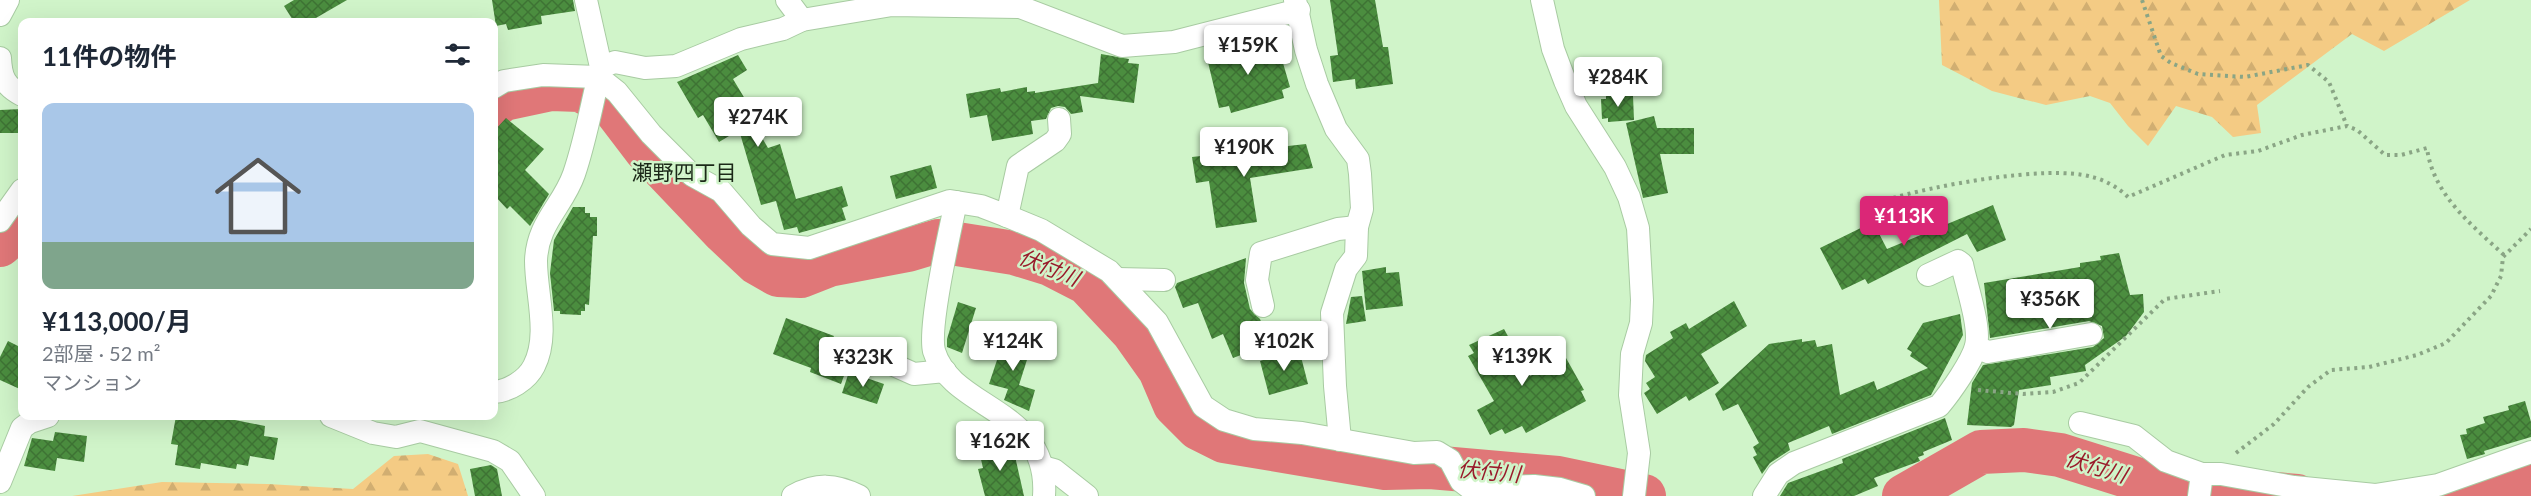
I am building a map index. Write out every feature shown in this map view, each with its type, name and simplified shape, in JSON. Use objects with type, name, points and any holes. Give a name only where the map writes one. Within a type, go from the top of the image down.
[{"type":"street","points":[[0,15],[8,0]]},
{"type":"street","points":[[498,391],[516,385],[528,375],[538,356],[541,339],[536,261],[538,241],[546,220],[573,176],[596,86],[586,0]]},
{"type":"street","points":[[787,0],[802,20]]},
{"type":"street","points":[[1542,0],[1553,49],[1565,81],[1576,106],[1615,167],[1629,197],[1638,228],[1641,323],[1632,354],[1630,395],[1639,453],[1635,489]]},
{"type":"street","points":[[596,86],[615,62],[653,68],[676,66],[741,39],[783,29],[802,20],[892,5],[1020,8],[1122,46],[1174,42],[1297,5],[1306,50],[1317,84],[1336,129],[1358,159],[1362,209],[1357,228],[1356,256],[1346,269],[1332,313],[1340,441]]},
{"type":"street","points":[[0,58],[1,70],[9,88],[18,93]]},
{"type":"street","points":[[498,85],[504,81],[543,75],[617,92],[651,134],[692,175],[721,191],[751,226],[772,244],[809,248],[950,201],[1007,216],[1070,247],[1118,279],[1157,322],[1203,406],[1224,420],[1254,429],[1414,453],[1437,452],[1450,460],[1461,481],[1470,488],[1534,486],[1548,493],[1560,489],[1584,496]]},
{"type":"street","points":[[1007,216],[1018,166],[1055,141],[1060,134],[1059,119]]},
{"type":"street","points":[[0,221],[18,196]]},
{"type":"street","points":[[956,202],[933,347],[939,364],[945,371],[973,395],[1017,425],[1028,439],[1043,467],[1044,496]]},
{"type":"street","points":[[1263,306],[1257,280],[1261,253],[1338,229],[1357,228]]},
{"type":"street","points":[[1764,496],[1778,474],[1794,463],[1939,406],[1976,347],[1977,333],[1962,264],[1958,261],[1928,275]]},
{"type":"street","points":[[1118,279],[1164,280]]},
{"type":"street","points":[[1976,347],[1988,352],[2091,334]]},
{"type":"street","points":[[858,349],[914,374],[945,371]]},
{"type":"street","points":[[0,482],[22,428],[36,420]]},
{"type":"street","points":[[342,420],[396,437],[423,423],[494,451],[510,460],[534,496]]},
{"type":"street","points":[[2080,423],[2134,436],[2166,461],[2201,482],[2221,474],[2294,487],[2374,495],[2445,483],[2531,452]]},
{"type":"street","points":[[1043,467],[1054,470],[1087,496]]},
{"type":"street","points":[[793,496],[817,486],[838,486],[859,496]]},
{"type":"path","points":[[2142,0],[2161,56],[2171,63],[2198,74],[2227,78],[2245,77],[2308,65],[2329,82],[2347,126]]},
{"type":"path","points":[[1886,201],[1952,185],[2054,174],[2090,176],[2128,197],[2225,155],[2258,151],[2302,135],[2347,126],[2357,130],[2385,155],[2401,155],[2427,148],[2434,180],[2456,207],[2505,256]]},
{"type":"path","points":[[2201,482],[2258,438],[2308,387],[2331,370],[2369,367],[2416,355],[2446,343],[2491,296],[2501,276],[2505,256],[2531,229]]},
{"type":"green space","points":[[1939,0],[2470,0],[2384,51],[2352,34],[2257,105],[2261,133],[2233,137],[2212,117],[2176,106],[2148,146],[2110,103],[2090,96],[2046,105],[1992,91],[1942,65]]},
{"type":"green space","points":[[428,454],[458,464],[468,496],[72,496],[162,482],[268,484],[353,489],[394,456]]},
{"type":"building","points":[[294,0],[347,0],[316,18],[292,18],[284,6]]},
{"type":"building","points":[[492,0],[573,0],[575,11],[541,16],[542,24],[508,30],[506,24],[498,26],[498,18],[495,18]]},
{"type":"building","points":[[1330,0],[1375,0],[1383,47],[1388,47],[1393,84],[1356,89],[1355,79],[1333,82],[1330,56],[1338,55]]},
{"type":"building","points":[[1276,39],[1290,87],[1282,90],[1284,98],[1231,113],[1229,106],[1219,108],[1206,54],[1233,47],[1234,51]]},
{"type":"building","points":[[1101,54],[1129,59],[1128,63],[1139,64],[1134,103],[1080,96],[1083,112],[1071,114],[1065,107],[1051,108],[1046,119],[1031,121],[1033,134],[992,141],[987,115],[970,118],[966,94],[1000,88],[1001,92],[1027,87],[1027,92],[1035,91],[1035,93],[1098,83]]},
{"type":"building","points":[[738,55],[747,70],[733,79],[745,99],[741,102],[768,148],[780,144],[796,199],[842,186],[848,206],[842,208],[846,220],[799,233],[797,227],[784,230],[776,201],[761,205],[739,130],[719,142],[703,115],[698,118],[677,82]]},
{"type":"building","points":[[1625,93],[1625,96],[1633,96],[1634,120],[1608,122],[1608,118],[1602,119],[1601,99],[1606,99],[1606,94]]},
{"type":"building","points":[[18,109],[18,133],[0,133],[0,110]]},
{"type":"building","points":[[1654,116],[1657,128],[1694,128],[1694,154],[1660,154],[1668,193],[1643,198],[1626,123]]},
{"type":"building","points":[[506,118],[544,149],[525,170],[549,194],[530,226],[510,206],[507,209],[498,199],[498,127]]},
{"type":"building","points":[[1306,144],[1313,168],[1250,178],[1257,222],[1216,228],[1209,181],[1196,183],[1192,157]]},
{"type":"building","points":[[931,165],[937,188],[896,199],[890,176]]},
{"type":"building","points":[[1993,205],[2006,240],[1977,252],[1967,234],[1868,284],[1865,279],[1842,290],[1820,248],[1873,222],[1887,249]]},
{"type":"building","points":[[573,207],[585,207],[585,213],[590,213],[590,217],[597,217],[597,236],[593,236],[589,305],[585,304],[585,311],[581,311],[581,315],[560,314],[560,311],[554,311],[550,273],[554,240]]},
{"type":"building","points":[[2119,253],[2130,295],[2143,294],[2144,312],[2126,336],[2085,365],[2086,371],[2050,377],[2051,385],[2019,390],[2014,425],[2011,427],[1967,425],[1972,383],[1983,365],[2093,347],[2104,338],[2102,326],[2089,321],[1990,338],[1984,283],[2080,267],[2080,263],[2101,260],[2100,256]]},
{"type":"building","points":[[1246,258],[1244,283],[1250,309],[1260,319],[1270,344],[1233,358],[1223,334],[1212,339],[1198,303],[1183,308],[1175,287],[1177,283]]},
{"type":"building","points":[[1386,267],[1386,273],[1399,272],[1403,306],[1366,310],[1362,271]]},
{"type":"building","points":[[1362,296],[1366,321],[1346,324],[1351,297]]},
{"type":"building","points":[[1734,301],[1747,326],[1701,354],[1719,383],[1689,401],[1686,396],[1657,414],[1644,393],[1650,389],[1646,383],[1655,377],[1645,361],[1646,355],[1673,338],[1670,332],[1686,323],[1689,329]]},
{"type":"building","points":[[958,302],[976,308],[962,353],[947,347],[947,339]]},
{"type":"building","points":[[1960,314],[1963,335],[1931,395],[1832,434],[1829,426],[1788,443],[1790,450],[1770,463],[1762,474],[1753,457],[1757,455],[1753,447],[1759,443],[1738,404],[1723,411],[1715,394],[1769,344],[1802,339],[1802,342],[1815,340],[1817,347],[1832,344],[1840,395],[1874,381],[1877,390],[1928,368],[1910,356],[1912,352],[1907,349],[1923,323]]},
{"type":"building","points":[[786,318],[834,336],[832,340],[836,342],[833,350],[846,354],[850,359],[841,384],[810,372],[811,368],[773,354]]},
{"type":"building","points":[[1504,329],[1530,376],[1566,358],[1584,390],[1581,391],[1586,401],[1526,433],[1522,426],[1505,434],[1502,429],[1490,435],[1477,410],[1494,401],[1468,356],[1474,353],[1469,345]]},
{"type":"building","points":[[1005,336],[1032,344],[1019,385],[1035,390],[1029,411],[1004,400],[1008,389],[989,384]]},
{"type":"building","points":[[8,341],[18,346],[18,388],[0,380],[0,357]]},
{"type":"building","points":[[1299,349],[1308,384],[1269,395],[1260,361]]},
{"type":"building","points":[[849,372],[884,384],[877,404],[842,393]]},
{"type":"building","points":[[2525,401],[2531,422],[2531,437],[2484,451],[2485,454],[2467,459],[2460,435],[2467,434],[2466,429],[2485,423],[2483,417],[2509,410],[2508,406]]},
{"type":"building","points":[[1945,418],[1952,440],[1923,452],[1924,455],[1918,457],[1920,461],[1874,478],[1878,486],[1854,496],[1780,496],[1788,483],[1843,463],[1842,459]]},
{"type":"building","points":[[175,420],[235,420],[265,426],[264,436],[278,438],[274,460],[250,456],[248,466],[237,464],[236,469],[201,463],[200,469],[175,465],[178,445],[171,444]]},
{"type":"building","points":[[55,432],[87,436],[84,462],[57,458],[55,471],[24,466],[32,438],[53,441]]},
{"type":"building","points":[[1012,443],[1024,496],[985,496],[978,469],[983,468],[979,451]]},
{"type":"building","points":[[491,465],[497,469],[502,496],[475,496],[470,469]]},
{"type":"waterway","name":"伏付川","points":[[498,103],[504,99],[551,89],[580,90],[613,107],[645,149],[724,232],[757,263],[778,275],[801,276],[829,265],[908,250],[938,241],[1014,253],[1050,264],[1087,283],[1133,332],[1160,370],[1175,405],[1198,428],[1224,441],[1385,468],[1430,467],[1558,478],[1644,496]]},
{"type":"waterway","name":"伏付川","points":[[0,245],[10,236],[18,223]]},
{"type":"waterway","name":"伏付川","points":[[1904,496],[1981,452],[2024,450],[2060,455],[2168,489],[2241,491],[2297,496]]},
{"type":"waterway","name":"伏付川","points":[[2457,496],[2484,486],[2531,479]]},
{"type":"district","name":"瀬野四丁目","points":[[684,173]]}]
